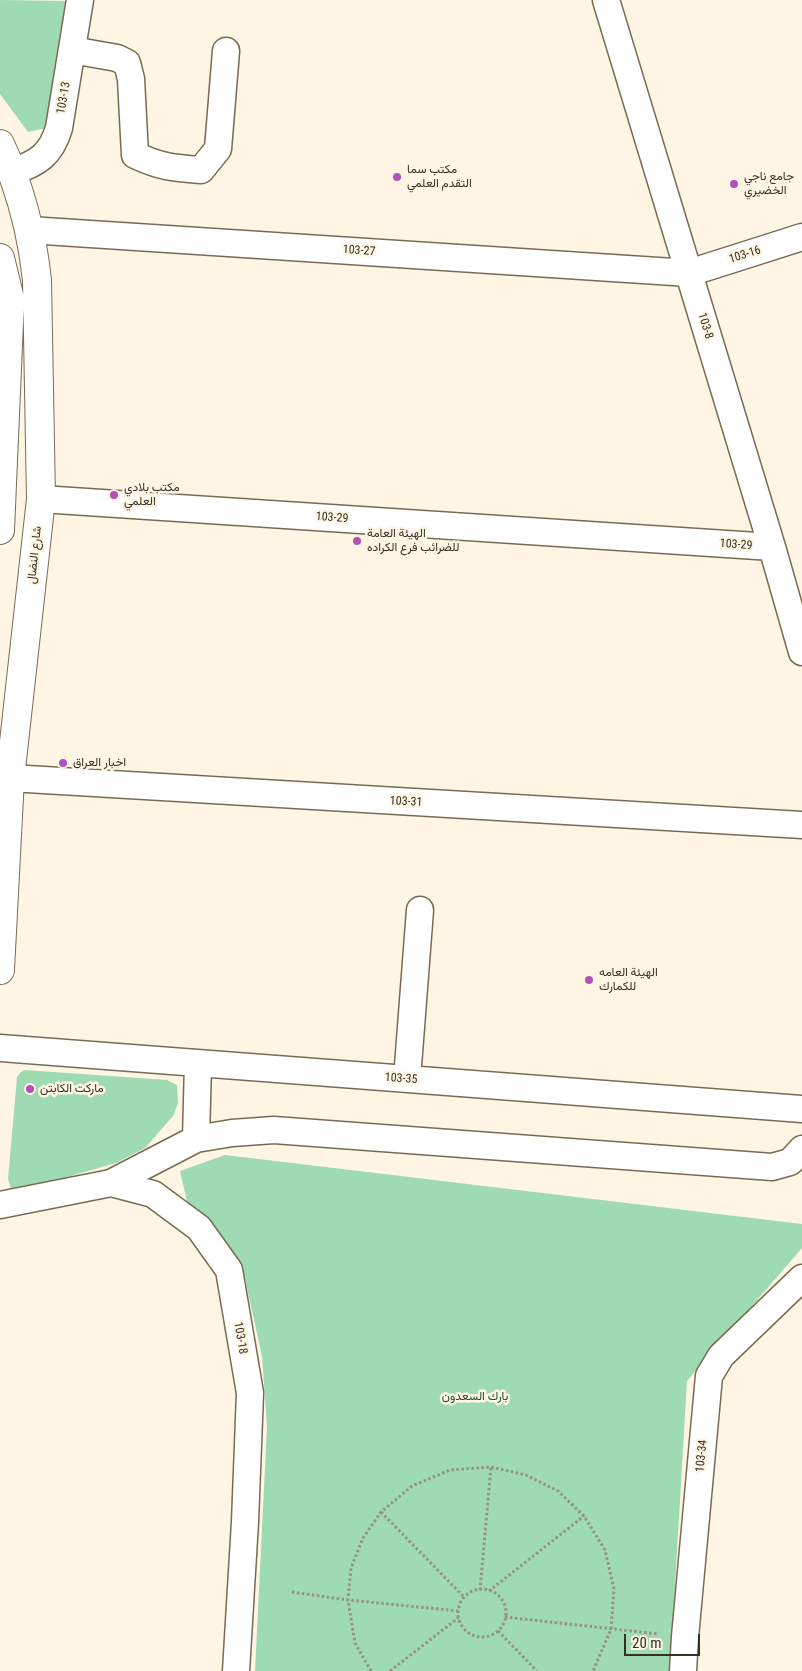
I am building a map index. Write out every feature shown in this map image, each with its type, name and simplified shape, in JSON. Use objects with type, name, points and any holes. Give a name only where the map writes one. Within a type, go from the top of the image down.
[{"type":"main road","name":"شارع النضال","points":[[0,144],[12,172],[29,230],[37,280],[41,499],[10,778],[0,970]]},
{"type":"main road","points":[[0,258],[10,300],[0,530]]},
{"type":"street","name":"103-13","points":[[12,172],[29,166],[40,159],[49,151],[55,140],[59,128],[80,0]]},
{"type":"street","name":"103-8","points":[[606,0],[802,652]]},
{"type":"street","points":[[72,50],[117,58],[127,63],[131,79],[135,155],[154,164],[202,170],[218,149],[226,51]]},
{"type":"street","name":"103-27","points":[[29,230],[689,273]]},
{"type":"street","name":"103-16","points":[[689,273],[802,237]]},
{"type":"street","name":"103-29","points":[[41,499],[772,547]]},
{"type":"street","name":"103-31","points":[[10,778],[802,826]]},
{"type":"street","points":[[407,1079],[420,910]]},
{"type":"street","name":"103-35","points":[[0,1048],[802,1109]]},
{"type":"street","points":[[196,1139],[198,1063]]},
{"type":"street","points":[[111,1183],[196,1139],[232,1133],[274,1130],[772,1167],[790,1162],[802,1149]]},
{"type":"street","name":"103-18","points":[[0,1205],[111,1183],[153,1194],[199,1228],[229,1270],[250,1393],[236,1671]]},
{"type":"street","name":"103-34","points":[[683,1671],[709,1376],[721,1356],[802,1278]]},
{"type":"path","points":[[480,1590],[491,1467]]},
{"type":"path","points":[[371,1671],[355,1643],[348,1600],[352,1568],[363,1538],[381,1512],[412,1486],[450,1470],[491,1467],[526,1475],[558,1491],[584,1516],[605,1550],[614,1589],[611,1629],[593,1671]]},
{"type":"path","points":[[381,1512],[464,1597]]},
{"type":"path","points":[[489,1590],[584,1516]]},
{"type":"path","points":[[489,1590],[500,1598],[504,1604],[505,1617],[498,1631],[485,1637],[478,1637],[465,1630],[458,1618],[458,1611],[464,1597],[474,1591],[489,1590]]},
{"type":"path","points":[[292,1592],[348,1600],[458,1611]]},
{"type":"path","points":[[505,1617],[685,1637]]},
{"type":"path","points":[[390,1671],[458,1618]]},
{"type":"path","points":[[498,1631],[537,1671]]},
{"type":"green space","points":[[0,0],[66,1],[46,128],[28,132],[0,94]]},
{"type":"green space","points":[[25,1070],[167,1080],[177,1085],[178,1103],[173,1116],[145,1148],[116,1163],[18,1191],[11,1189],[8,1179],[17,1077]]},
{"type":"green space","name":"بارك السعدون","points":[[225,1155],[802,1224],[802,1248],[687,1381],[670,1671],[255,1671],[267,1427],[262,1356],[245,1279],[189,1210],[180,1171]]},
{"type":"place","name":"مكتب سما التقدم العلمي","points":[[397,177]]},
{"type":"place","name":"جامع ناجي الخضيري","points":[[734,184]]},
{"type":"place","name":"مكتب بلادي العلمي","points":[[114,495]]},
{"type":"place","name":"الهيئة العامة للضرائب فرع الكراده","points":[[357,541]]},
{"type":"place","name":"اخبار العراق","points":[[63,763]]},
{"type":"place","name":"الهيئة العامه للكمارك","points":[[589,980]]},
{"type":"place","name":"ماركت الكابتن","points":[[30,1089]]}]
